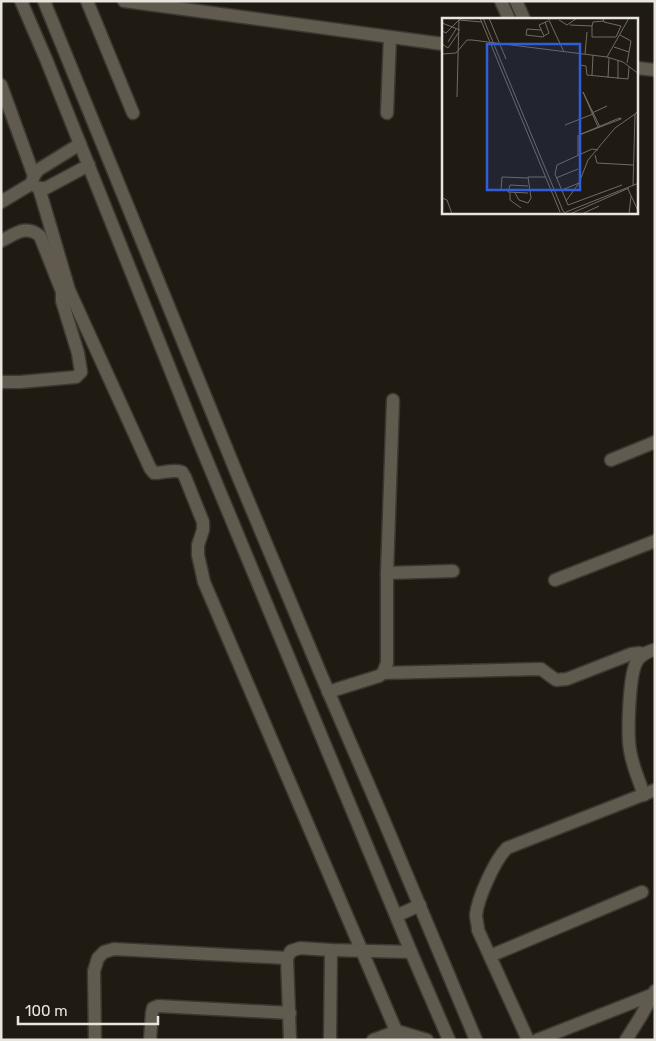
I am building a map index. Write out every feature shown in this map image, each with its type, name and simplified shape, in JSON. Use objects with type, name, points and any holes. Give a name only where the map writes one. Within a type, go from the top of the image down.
[{"type":"street","points":[[21,1],[195,430],[449,1040]]},
{"type":"street","points":[[44,1],[237,474],[476,1040]]},
{"type":"street","points":[[87,1],[133,113]]},
{"type":"street","points":[[124,1],[158,4],[442,44]]},
{"type":"street","points":[[501,1],[509,18]]},
{"type":"street","points":[[516,1],[524,18]]},
{"type":"street","points":[[388,113],[390,37]]},
{"type":"street","points":[[638,68],[655,70]]},
{"type":"street","points":[[1,85],[35,183],[64,288],[62,301],[78,352],[81,372],[76,378],[1,382]]},
{"type":"street","points":[[1,202],[35,183],[38,170],[80,144]]},
{"type":"street","points":[[35,183],[46,188],[89,165]]},
{"type":"street","points":[[1,241],[23,230],[35,232],[40,236],[150,468],[154,473],[164,473],[172,470],[182,472],[203,522],[198,555],[204,582],[398,1035]]},
{"type":"street","points":[[383,673],[386,663],[393,400]]},
{"type":"street","points":[[612,460],[655,442]]},
{"type":"street","points":[[555,580],[655,540]]},
{"type":"street","points":[[387,573],[453,571]]},
{"type":"street","points":[[328,692],[379,676],[383,673],[541,669],[556,680],[567,679],[631,654],[652,650]]},
{"type":"street","points":[[528,1040],[478,930],[476,915],[480,899],[495,864],[507,848],[649,793],[631,757],[628,726],[634,670],[637,662],[652,650]]},
{"type":"street","points":[[490,956],[642,892]]},
{"type":"street","points":[[396,916],[420,905]]},
{"type":"street","points":[[290,1040],[287,958],[291,951],[300,948],[411,952]]},
{"type":"street","points":[[95,1040],[94,971],[98,958],[104,952],[114,949],[287,958]]},
{"type":"street","points":[[330,1040],[331,950]]},
{"type":"street","points":[[538,1040],[654,993]]},
{"type":"street","points":[[626,1040],[654,993]]},
{"type":"street","points":[[150,1040],[153,1008],[158,1006],[290,1013]]},
{"type":"street","points":[[375,1039],[398,1035],[427,1040]]}]
